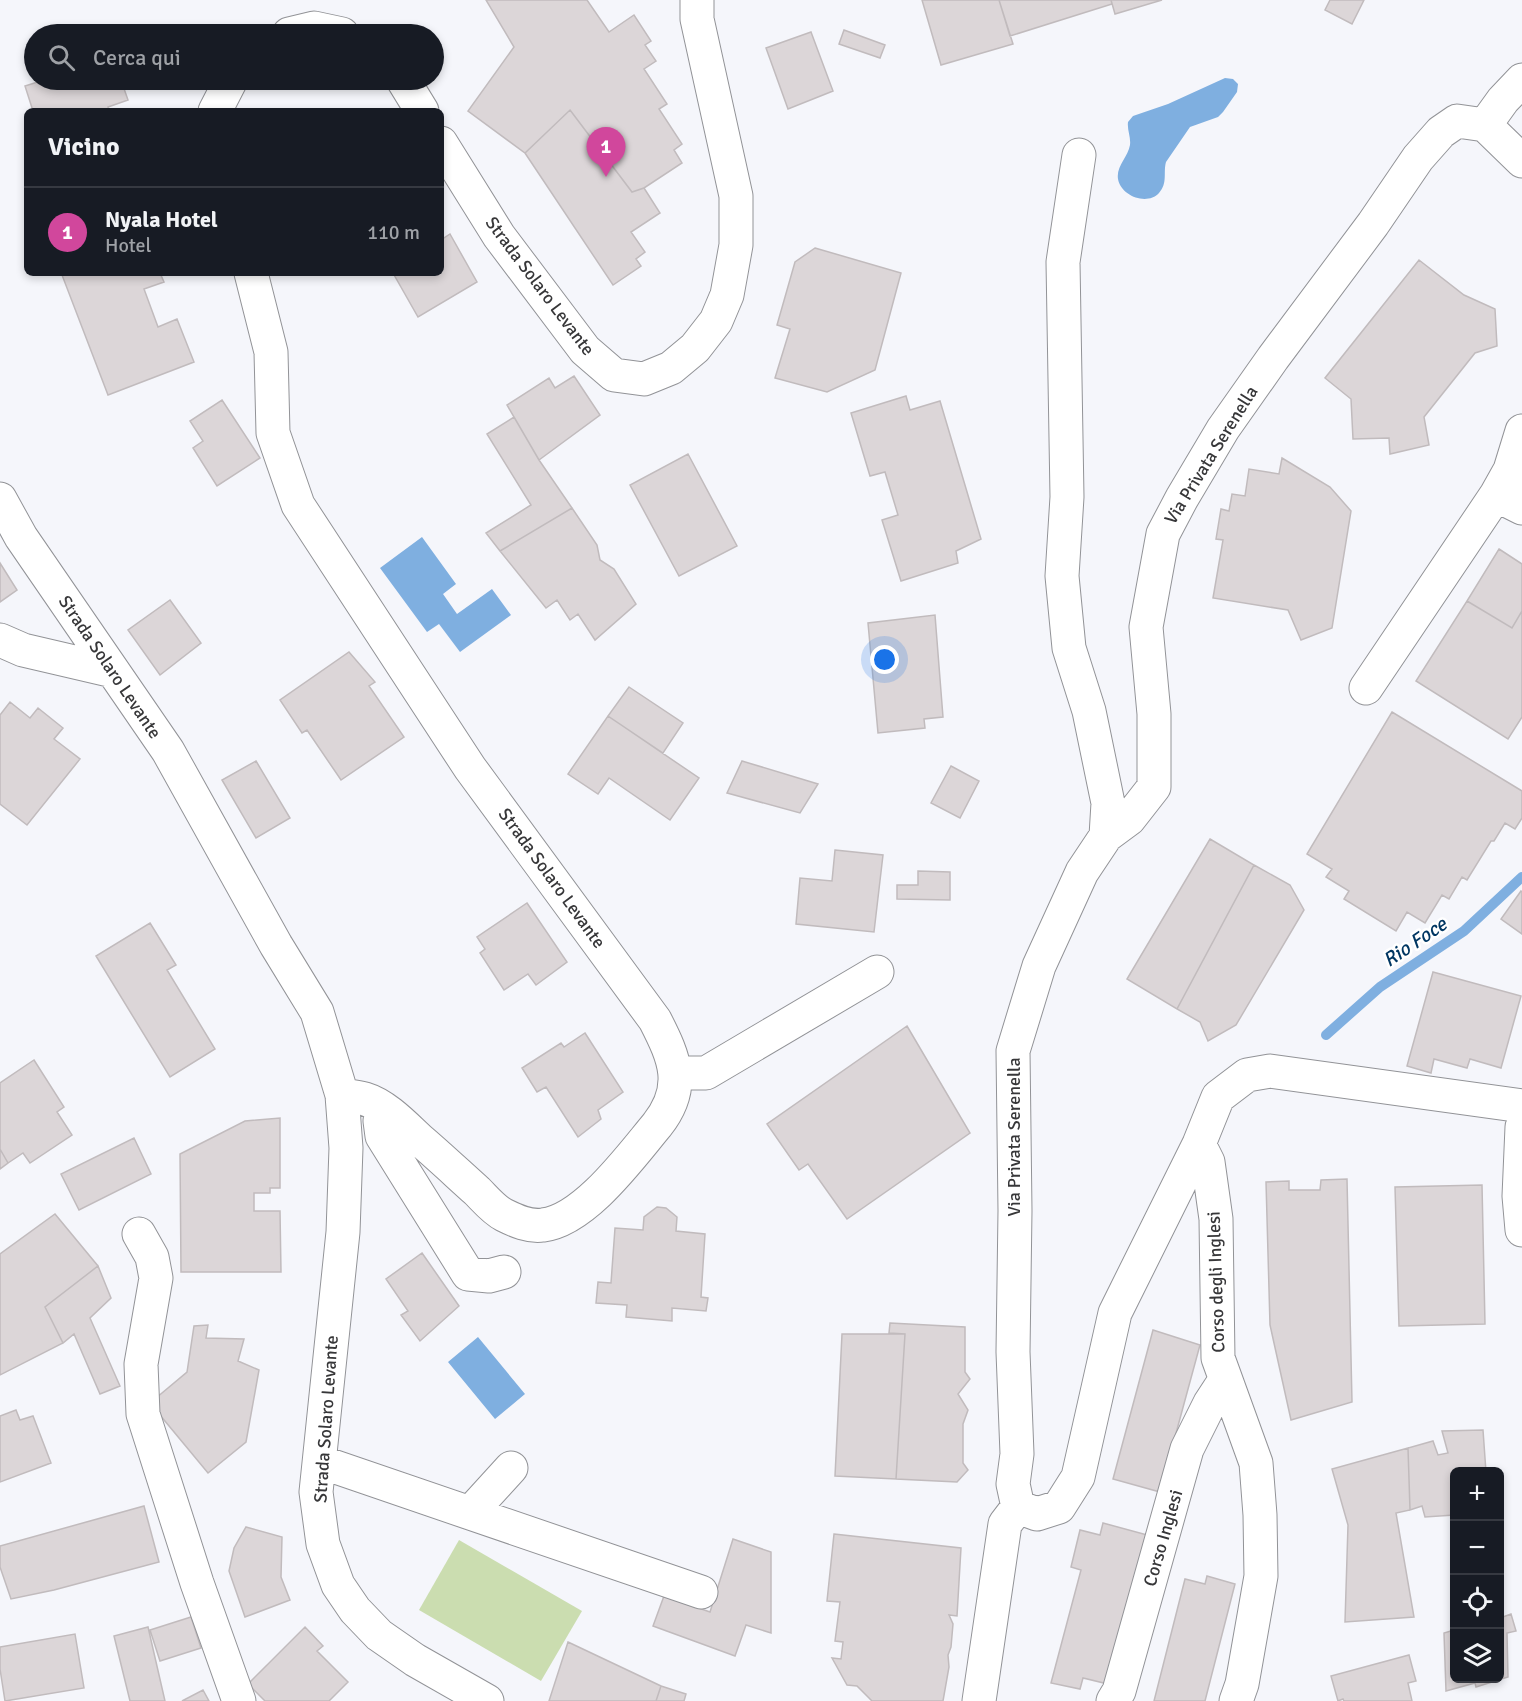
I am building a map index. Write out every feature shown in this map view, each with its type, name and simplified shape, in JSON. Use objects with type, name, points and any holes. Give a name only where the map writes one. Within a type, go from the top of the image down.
[{"type":"street","name":"Strada Solaro Levante","points":[[444,148],[499,236],[585,350],[614,375],[644,379],[671,368],[695,348],[716,321],[727,295],[736,245],[736,196],[697,19],[697,0]]},
{"type":"street","points":[[1522,80],[1503,100],[1485,125],[1522,162]]},
{"type":"street","points":[[217,108],[226,90]]},
{"type":"street","points":[[409,90],[420,108]]},
{"type":"street","name":"Via Privata Serenella","points":[[1021,1508],[1013,1484],[1017,1454],[1013,1352],[1015,1211],[1013,1051],[1039,966],[1082,872],[1106,836],[1129,819],[1154,787],[1154,714],[1146,627],[1163,534],[1229,420],[1373,224],[1418,158],[1441,132],[1456,121],[1485,125]]},
{"type":"street","points":[[1079,155],[1063,262],[1067,497],[1062,576],[1069,648],[1089,711],[1108,803],[1106,836]]},
{"type":"street","name":"Strada Solaro Levante","points":[[252,276],[270,352],[273,433],[298,506],[470,768],[655,1020],[669,1048],[675,1073],[675,1092],[666,1113],[627,1162],[584,1206],[544,1225],[525,1224],[502,1214],[404,1125],[365,1099],[342,1095]]},
{"type":"street","points":[[1366,688],[1512,487],[1522,430]]},
{"type":"street","name":"Strada Solaro Levante","points":[[0,499],[21,537],[168,751],[270,935],[317,1012],[342,1095],[346,1148],[343,1232],[333,1313],[321,1462],[316,1492],[323,1544],[338,1585],[356,1610],[379,1635],[415,1660],[487,1701]]},
{"type":"street","points":[[0,640],[23,650],[113,671]]},
{"type":"street","points":[[675,1073],[706,1073],[877,972]]},
{"type":"street","points":[[978,1701],[1005,1524],[1021,1508],[1037,1514],[1059,1507],[1078,1477],[1115,1313],[1199,1144],[1218,1097],[1247,1075],[1270,1071],[1522,1106]]},
{"type":"street","points":[[382,1109],[380,1120],[382,1136],[468,1274],[489,1276],[504,1272]]},
{"type":"street","points":[[1522,1127],[1519,1196],[1522,1230]]},
{"type":"street","name":"Corso degli Inglesi","points":[[1199,1144],[1209,1168],[1216,1219],[1218,1359],[1256,1463],[1260,1515],[1261,1576],[1242,1683],[1236,1701]]},
{"type":"street","points":[[140,1234],[152,1257],[156,1278],[141,1364],[143,1414],[197,1583],[239,1701]]},
{"type":"street","name":"Corso Inglesi","points":[[1113,1701],[1122,1680],[1187,1449],[1210,1403],[1226,1380]]},
{"type":"street","points":[[321,1462],[701,1592]]},
{"type":"street","points":[[470,1513],[511,1468]]},
{"type":"green space","points":[[459,1540],[582,1611],[541,1681],[419,1610]]},
{"type":"water","points":[[1225,78],[1233,79],[1238,84],[1237,92],[1218,117],[1190,127],[1166,162],[1164,182],[1159,193],[1154,197],[1142,199],[1124,190],[1120,185],[1118,174],[1130,145],[1128,122],[1133,116],[1168,104]]},
{"type":"water","points":[[422,537],[456,584],[443,594],[457,614],[492,589],[511,615],[460,652],[439,624],[427,632],[380,568]]},
{"type":"water","points":[[478,1337],[525,1394],[495,1419],[448,1362]]},
{"type":"building","points":[[486,0],[587,0],[609,32],[634,15],[651,41],[645,45],[656,61],[644,69],[667,104],[659,109],[682,144],[674,150],[682,163],[644,188],[632,192],[570,110],[525,153],[468,111],[514,47]]},
{"type":"building","points":[[922,0],[999,0],[1013,44],[941,65]]},
{"type":"building","points":[[999,0],[1111,0],[1112,4],[1010,36]]},
{"type":"building","points":[[1111,0],[1162,0],[1115,14]]},
{"type":"building","points":[[1330,0],[1364,0],[1352,24],[1325,10]]},
{"type":"building","points":[[844,30],[885,45],[880,58],[839,44]]},
{"type":"building","points":[[811,32],[833,91],[788,109],[766,48]]},
{"type":"building","points":[[26,90],[124,90],[128,100],[108,108],[32,108]]},
{"type":"building","points":[[570,110],[632,192],[644,188],[660,213],[631,232],[645,252],[636,259],[641,266],[613,285],[525,153]]},
{"type":"building","points":[[450,234],[477,282],[418,317],[395,276],[444,276],[444,238]]},
{"type":"building","points":[[815,248],[901,273],[875,370],[827,392],[775,378],[790,329],[777,325],[795,262]]},
{"type":"building","points":[[1419,260],[1464,295],[1495,309],[1497,346],[1475,353],[1424,417],[1429,445],[1390,454],[1389,438],[1353,439],[1351,399],[1325,378]]},
{"type":"building","points":[[62,276],[161,276],[164,282],[144,289],[158,327],[177,319],[194,362],[108,395]]},
{"type":"building","points":[[574,376],[600,415],[539,460],[507,405],[549,378],[555,388]]},
{"type":"building","points":[[906,396],[910,410],[940,401],[981,539],[956,551],[958,563],[901,581],[882,520],[898,515],[885,472],[870,476],[851,413]]},
{"type":"building","points":[[222,400],[260,458],[217,486],[193,448],[203,441],[190,421]]},
{"type":"building","points":[[514,417],[539,460],[572,508],[500,551],[486,533],[531,505],[487,434]]},
{"type":"building","points":[[688,454],[737,546],[679,576],[630,485]]},
{"type":"building","points":[[1282,458],[1330,487],[1351,511],[1332,628],[1301,640],[1288,610],[1213,598],[1223,540],[1216,539],[1221,509],[1229,511],[1232,494],[1245,496],[1249,469],[1279,474]]},
{"type":"building","points":[[572,508],[597,545],[600,560],[614,569],[636,604],[595,640],[578,614],[570,620],[557,600],[546,608],[500,551]]},
{"type":"building","points":[[1499,549],[1522,564],[1522,611],[1512,628],[1467,601]]},
{"type":"building","points":[[0,563],[17,590],[0,602]]},
{"type":"building","points":[[170,600],[201,643],[160,675],[128,630]]},
{"type":"building","points":[[1467,601],[1512,628],[1522,611],[1522,717],[1508,739],[1416,681]]},
{"type":"building","points":[[935,615],[943,717],[924,719],[925,728],[878,733],[868,623]]},
{"type":"building","points":[[349,652],[375,682],[369,686],[404,737],[341,780],[307,730],[302,733],[280,700]]},
{"type":"building","points":[[629,687],[683,723],[663,753],[608,716]]},
{"type":"building","points":[[10,702],[30,718],[38,708],[63,728],[54,739],[80,759],[27,825],[0,804],[0,715]]},
{"type":"building","points":[[1392,712],[1522,791],[1522,818],[1515,829],[1505,823],[1467,880],[1462,877],[1449,899],[1442,895],[1425,923],[1407,912],[1396,931],[1344,899],[1349,891],[1326,877],[1332,869],[1307,854]]},
{"type":"building","points":[[608,716],[699,778],[670,820],[609,778],[598,794],[568,774]]},
{"type":"building","points":[[256,761],[290,818],[256,838],[222,780]]},
{"type":"building","points":[[742,761],[818,784],[800,813],[727,793]]},
{"type":"building","points":[[951,766],[979,781],[960,818],[931,803]]},
{"type":"building","points":[[1210,839],[1254,865],[1177,1009],[1127,979]]},
{"type":"building","points":[[835,850],[883,855],[874,932],[796,924],[800,878],[832,881]]},
{"type":"building","points":[[1254,865],[1290,885],[1304,910],[1236,1025],[1208,1041],[1200,1022],[1177,1009]]},
{"type":"building","points":[[918,871],[950,872],[950,900],[897,899],[897,885],[918,885]]},
{"type":"building","points":[[1522,892],[1522,934],[1501,919]]},
{"type":"building","points":[[527,903],[567,962],[536,985],[528,974],[504,990],[480,953],[485,949],[477,937]]},
{"type":"building","points":[[150,923],[176,965],[167,970],[215,1049],[170,1077],[96,956]]},
{"type":"building","points":[[1433,972],[1521,996],[1501,1068],[1470,1059],[1467,1068],[1434,1059],[1431,1073],[1407,1066]]},
{"type":"building","points":[[907,1026],[970,1133],[847,1219],[808,1164],[799,1170],[767,1124]]},
{"type":"building","points":[[585,1033],[623,1092],[598,1110],[601,1119],[578,1137],[546,1087],[537,1092],[522,1068],[561,1043],[564,1047]]},
{"type":"building","points":[[34,1060],[64,1107],[57,1112],[72,1135],[30,1163],[23,1153],[8,1163],[0,1149],[0,1083]]},
{"type":"building","points":[[280,1118],[280,1188],[270,1188],[270,1193],[254,1193],[254,1211],[280,1211],[281,1272],[181,1272],[180,1154],[245,1121]]},
{"type":"building","points":[[134,1138],[151,1174],[79,1210],[61,1174]]},
{"type":"building","points":[[0,1149],[8,1163],[0,1169]]},
{"type":"building","points":[[1347,1179],[1352,1402],[1291,1420],[1270,1325],[1266,1182],[1289,1181],[1289,1190],[1320,1190],[1321,1180]]},
{"type":"building","points":[[1482,1185],[1485,1324],[1399,1326],[1395,1187]]},
{"type":"building","points":[[657,1207],[666,1208],[677,1217],[676,1231],[705,1234],[701,1297],[708,1298],[706,1311],[672,1308],[672,1321],[626,1317],[627,1305],[596,1303],[598,1282],[611,1283],[615,1228],[643,1230],[644,1217]]},
{"type":"building","points":[[55,1214],[98,1266],[45,1307],[63,1343],[0,1375],[0,1254]]},
{"type":"building","points":[[422,1253],[459,1306],[420,1341],[401,1315],[408,1311],[386,1279]]},
{"type":"building","points":[[98,1266],[111,1298],[90,1318],[120,1386],[100,1394],[74,1334],[63,1343],[45,1307]]},
{"type":"building","points":[[890,1323],[965,1327],[965,1372],[970,1379],[958,1394],[968,1410],[963,1424],[963,1463],[968,1470],[957,1482],[896,1479],[905,1334],[889,1333]]},
{"type":"building","points":[[208,1325],[206,1338],[244,1339],[238,1361],[259,1370],[246,1442],[208,1473],[150,1403],[187,1372],[194,1326]]},
{"type":"building","points":[[1153,1330],[1200,1345],[1160,1492],[1113,1479]]},
{"type":"building","points":[[842,1334],[905,1334],[896,1479],[835,1476]]},
{"type":"building","points":[[16,1410],[20,1420],[33,1416],[51,1463],[0,1482],[0,1416]]},
{"type":"building","points":[[1483,1430],[1486,1467],[1450,1467],[1450,1515],[1425,1517],[1422,1506],[1410,1510],[1408,1448],[1433,1441],[1438,1455],[1448,1453],[1442,1431]]},
{"type":"building","points":[[1408,1448],[1410,1510],[1396,1513],[1414,1617],[1345,1622],[1348,1525],[1332,1469]]},
{"type":"building","points":[[144,1506],[159,1562],[11,1599],[0,1567],[0,1546]]},
{"type":"building","points":[[1103,1523],[1151,1536],[1112,1685],[1083,1678],[1080,1689],[1051,1683],[1081,1570],[1071,1567],[1080,1530],[1100,1535]]},
{"type":"building","points":[[246,1527],[282,1537],[281,1577],[290,1600],[245,1617],[229,1571],[234,1548]]},
{"type":"building","points":[[834,1534],[961,1548],[957,1616],[949,1615],[953,1624],[943,1701],[872,1701],[857,1686],[847,1685],[832,1658],[841,1659],[843,1642],[835,1641],[840,1602],[827,1601]]},
{"type":"building","points":[[733,1539],[771,1552],[771,1633],[746,1625],[735,1656],[653,1626],[664,1596],[710,1612]]},
{"type":"building","points":[[1207,1576],[1235,1584],[1205,1701],[1154,1701],[1185,1579],[1205,1584]]},
{"type":"building","points":[[1511,1614],[1516,1631],[1507,1633],[1508,1677],[1504,1678],[1504,1629],[1504,1617]]},
{"type":"building","points":[[191,1617],[201,1648],[160,1661],[150,1630]]},
{"type":"building","points":[[148,1627],[165,1701],[130,1701],[114,1636]]},
{"type":"building","points":[[305,1627],[323,1646],[317,1651],[348,1682],[329,1701],[265,1701],[248,1684]]},
{"type":"building","points":[[1450,1631],[1450,1683],[1475,1683],[1446,1691],[1444,1633]]},
{"type":"building","points":[[75,1634],[84,1688],[5,1701],[0,1669],[0,1647]]},
{"type":"building","points":[[568,1642],[661,1686],[656,1701],[549,1701]]},
{"type":"building","points":[[1409,1655],[1416,1681],[1408,1683],[1412,1701],[1344,1701],[1343,1699],[1338,1701],[1331,1676]]},
{"type":"building","points":[[1475,1683],[1489,1683],[1476,1687]]},
{"type":"building","points":[[661,1686],[686,1694],[684,1701],[656,1701]]},
{"type":"building","points":[[203,1690],[209,1701],[182,1701]]},
{"type":"waterway","name":"Rio Foce","points":[[1326,1035],[1380,987],[1464,931],[1522,877]]},
{"type":"place","name":"Nyala Hotel","points":[[606,177]]}]
